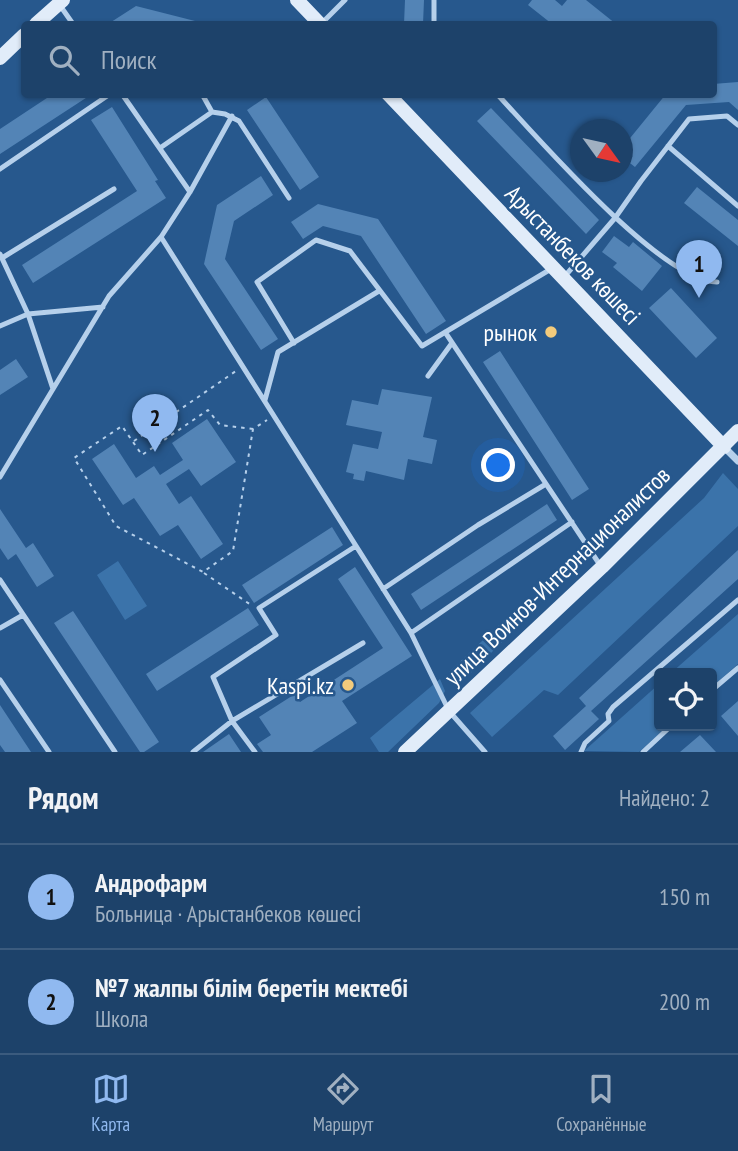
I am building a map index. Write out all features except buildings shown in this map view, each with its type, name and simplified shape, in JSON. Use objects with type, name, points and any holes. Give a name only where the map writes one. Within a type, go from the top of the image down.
[{"type":"street","points":[[297,0],[318,21]]},
{"type":"street","points":[[39,21],[61,2]]},
{"type":"street","points":[[0,58],[21,39]]},
{"type":"street","name":"Арыстанбеков көшесі","points":[[392,98],[724,447]]},
{"type":"street","name":"улица Воинов-Интернационалистов","points":[[405,752],[602,567],[738,431]]},
{"type":"street","points":[[724,447],[738,461]]},
{"type":"lane","points":[[324,21],[345,0]]},
{"type":"lane","points":[[434,0],[434,21]]},
{"type":"lane","points":[[61,2],[71,21]]},
{"type":"lane","points":[[0,169],[104,98]]},
{"type":"lane","points":[[125,98],[190,192]]},
{"type":"lane","points":[[204,98],[212,112]]},
{"type":"lane","points":[[501,98],[615,218],[677,267],[698,279],[717,282]]},
{"type":"lane","points":[[160,148],[212,112],[232,116],[239,121],[289,198]]},
{"type":"lane","points":[[0,477],[109,296],[160,237],[190,192],[232,116]]},
{"type":"lane","points":[[294,343],[257,282],[316,240],[350,251],[422,346],[559,273],[615,218],[689,119],[727,116],[738,125]]},
{"type":"lane","points":[[668,146],[738,206]]},
{"type":"lane","points":[[53,389],[28,314],[1,256],[114,189]]},
{"type":"lane","points":[[160,237],[411,633],[449,711],[485,752]]},
{"type":"lane","points":[[265,401],[278,352],[379,291]]},
{"type":"lane","points":[[0,326],[28,314],[103,307]]},
{"type":"lane","points":[[445,332],[602,567]]},
{"type":"lane","points":[[428,376],[452,343]]},
{"type":"lane","points":[[383,589],[478,525],[547,484]]},
{"type":"lane","points":[[411,633],[572,522]]},
{"type":"lane","points":[[254,752],[232,721],[213,677],[276,635],[259,608],[356,546]]},
{"type":"lane","points":[[0,580],[115,752]]},
{"type":"lane","points":[[581,752],[585,743],[609,721],[608,714],[613,707],[738,600]]},
{"type":"lane","points":[[0,628],[23,615]]},
{"type":"lane","points":[[193,752],[232,721],[363,643]]},
{"type":"lane","points":[[717,686],[738,668]]},
{"type":"lane","points":[[0,680],[49,752]]},
{"type":"lane","points":[[643,752],[666,731]]},
{"type":"path","points":[[133,442],[243,366]]},
{"type":"path","points":[[259,608],[203,572],[116,526],[74,458],[122,426],[142,455],[208,410],[220,425],[253,429],[273,415]]},
{"type":"path","points":[[203,572],[233,551],[253,429]]},
{"type":"shaded area","points":[[723,473],[738,489],[738,526],[558,695],[544,690],[492,737],[470,713],[704,498]]},
{"type":"shaded area","points":[[118,561],[147,606],[125,620],[97,575]]},
{"type":"shaded area","points":[[513,612],[524,620],[465,679],[449,672]]},
{"type":"shaded area","points":[[738,614],[738,664],[717,683],[717,668],[677,668]]},
{"type":"shaded area","points":[[440,679],[445,691],[439,703],[388,752],[379,752],[370,738]]},
{"type":"shaded area","points":[[654,688],[654,731],[662,731],[639,752],[584,751]]},
{"type":"place","name":"Андрофарм","points":[[699,298]]},
{"type":"place","name":"рынок","points":[[551,332]]},
{"type":"place","name":"№7 жалпы білім беретін мектебі","points":[[155,452]]},
{"type":"place","name":"Kaspi.kz","points":[[348,685]]}]
